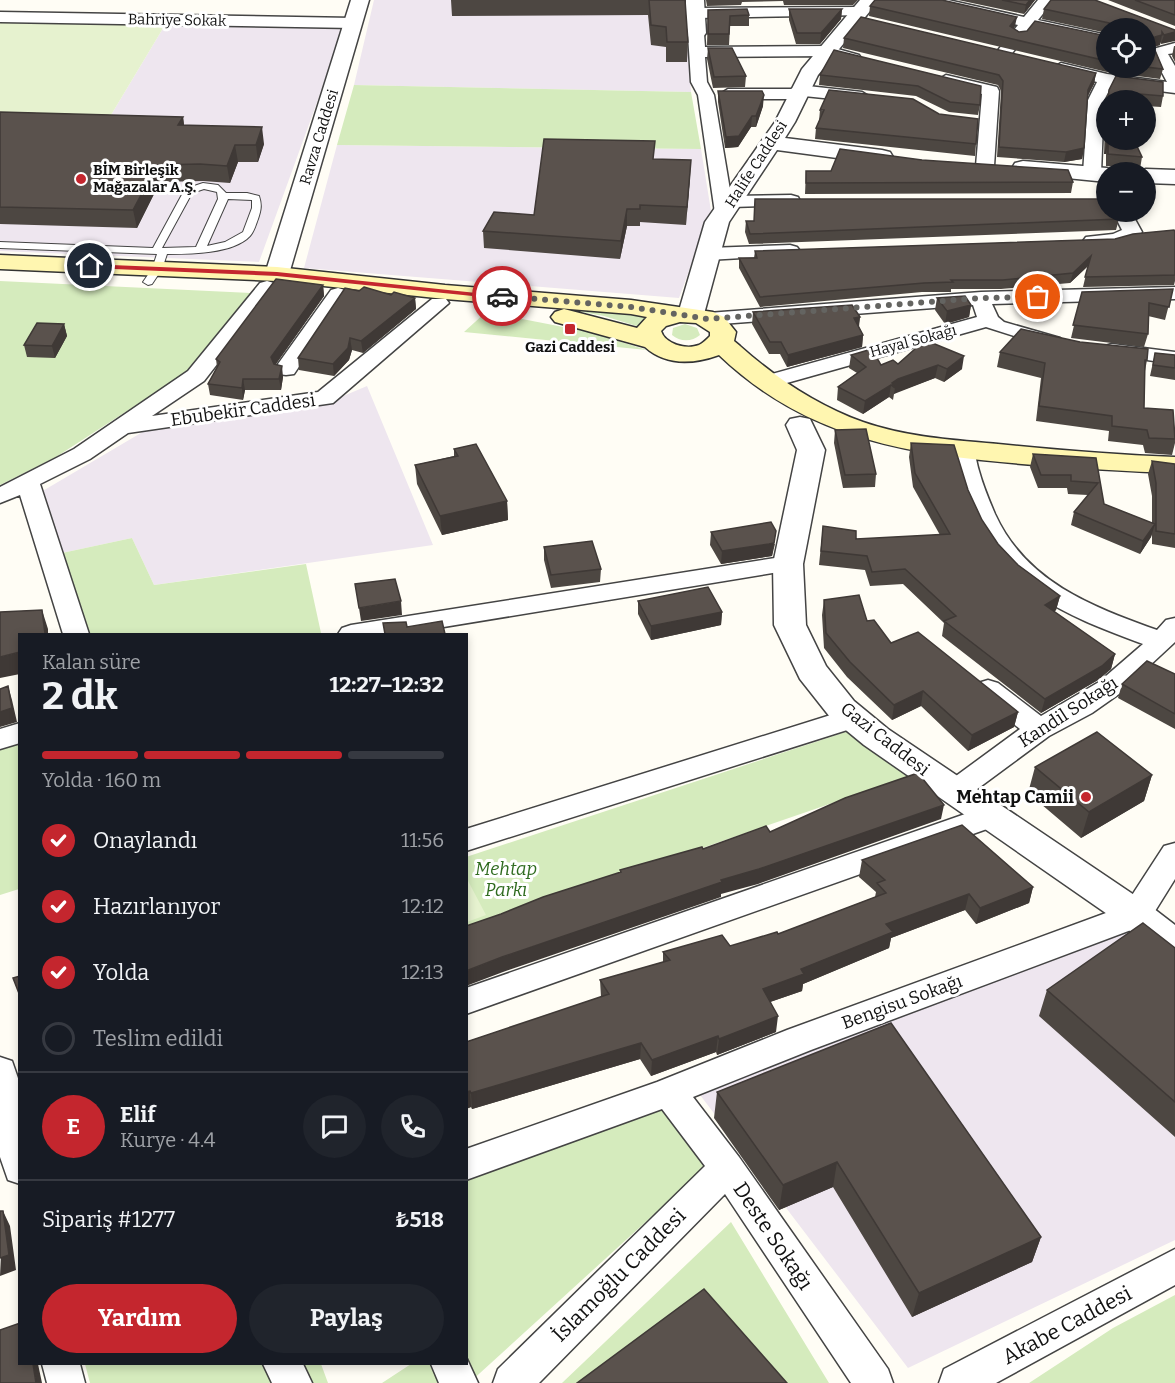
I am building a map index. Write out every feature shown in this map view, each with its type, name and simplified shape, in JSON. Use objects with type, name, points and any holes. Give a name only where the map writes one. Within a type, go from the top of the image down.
[{"type":"main road","points":[[0,262],[156,263],[338,294],[567,300],[693,316],[719,326],[723,332],[721,342],[711,350],[687,354]]},
{"type":"main road","points":[[0,274],[156,263]]},
{"type":"main road","points":[[272,281],[442,297],[553,315],[619,331],[651,341],[662,349],[687,354],[800,424]]},
{"type":"main road","points":[[651,341],[648,331],[651,325],[658,320],[693,316]]},
{"type":"main road","points":[[721,342],[732,354],[803,406],[853,429],[910,443],[963,450],[1124,464],[1175,465]]},
{"type":"main road","points":[[769,382],[800,424]]},
{"type":"street","name":"Ravza Caddesi","points":[[272,281],[360,0]]},
{"type":"street","points":[[928,0],[1096,37]]},
{"type":"street","points":[[986,50],[1009,55],[1046,0]]},
{"type":"street","points":[[814,201],[728,207],[706,95],[699,82],[695,7],[864,14]]},
{"type":"street","name":"Halife Caddesi","points":[[693,316],[714,229],[785,122],[798,92],[827,51],[864,14]]},
{"type":"street","name":"Bahriye Sokak","points":[[0,17],[353,23]]},
{"type":"street","points":[[697,42],[827,51],[871,62]]},
{"type":"street","points":[[1156,50],[1175,48]]},
{"type":"street","points":[[1156,56],[1174,79]]},
{"type":"street","points":[[1049,65],[1107,79],[1174,79]]},
{"type":"street","points":[[930,76],[992,91],[982,124],[974,165],[1096,175]]},
{"type":"street","points":[[1102,162],[1096,100],[1107,79]]},
{"type":"street","points":[[706,95],[798,92],[881,99]]},
{"type":"street","points":[[771,143],[898,158]]},
{"type":"street","points":[[1156,176],[1175,177]]},
{"type":"street","points":[[1069,242],[1113,240],[1125,237],[1132,232],[1127,222]]},
{"type":"street","points":[[708,254],[814,250]]},
{"type":"street","points":[[0,496],[81,454],[196,376],[272,281]]},
{"type":"street","points":[[693,316],[981,298],[1175,292]]},
{"type":"street","points":[[286,369],[338,294]]},
{"type":"street","name":"Ebubekir Caddesi","points":[[122,427],[325,398],[442,297]]},
{"type":"street","points":[[981,298],[989,321],[1022,335],[1078,346],[1175,358]]},
{"type":"street","name":"Hayal Sokağı","points":[[769,382],[989,321]]},
{"type":"street","name":"Gazi Caddesi","points":[[800,424],[812,450],[788,564],[790,625],[812,671],[842,709],[853,718],[1136,915],[1175,946]]},
{"type":"street","points":[[963,450],[966,469],[986,522],[1010,560],[1043,588],[1107,622],[1170,633]]},
{"type":"street","points":[[28,482],[76,633]]},
{"type":"street","points":[[357,633],[788,564]]},
{"type":"street","name":"Kandil Sokağı","points":[[955,791],[1039,729],[1082,706],[1109,688],[1170,633]]},
{"type":"street","points":[[964,670],[1039,729]]},
{"type":"street","points":[[468,839],[853,718]]},
{"type":"street","points":[[0,739],[18,734]]},
{"type":"street","points":[[468,1000],[991,816]]},
{"type":"street","points":[[1136,915],[1175,854]]},
{"type":"street","name":"Bengisu Sokağı","points":[[468,1164],[669,1092],[799,1040],[1136,915]]},
{"type":"street","points":[[0,1071],[18,1157]]},
{"type":"street","name":"Deste Sokağı","points":[[669,1092],[727,1168],[874,1383]]},
{"type":"street","name":"İslamoğlu Caddesi","points":[[512,1383],[727,1168]]},
{"type":"street","name":"Akabe Caddesi","points":[[958,1383],[1175,1266]]},
{"type":"street","points":[[61,1365],[66,1383]]},
{"type":"street","points":[[283,1365],[293,1383]]},
{"type":"street","points":[[450,1365],[459,1383]]},
{"type":"lane","points":[[0,245],[156,263],[230,243],[246,234],[257,208],[256,198],[223,196],[215,187],[192,188],[168,225],[156,263]]},
{"type":"lane","points":[[200,250],[223,196]]},
{"type":"shaded area","points":[[374,0],[684,0],[691,92],[354,85]]},
{"type":"shaded area","points":[[165,25],[344,28],[259,262],[0,251],[0,123],[105,125]]},
{"type":"shaded area","points":[[337,145],[701,149],[711,211],[679,298],[304,268]]},
{"type":"shaded area","points":[[367,386],[433,545],[154,585],[132,538],[62,553],[41,492],[151,427],[334,400]]},
{"type":"shaded area","points":[[1119,924],[1175,969],[1175,1240],[908,1368],[697,1091]]},
{"type":"green space","points":[[0,21],[165,25],[105,125],[0,123]]},
{"type":"green space","points":[[354,85],[691,92],[701,149],[337,145]]},
{"type":"green space","points":[[0,281],[251,293],[184,374],[56,457],[0,485]]},
{"type":"green space","points":[[543,305],[658,313],[643,328],[604,316]]},
{"type":"green space","points":[[486,312],[589,332],[647,350],[464,332]]},
{"type":"green space","points":[[685,324],[697,328],[700,335],[686,340],[672,335],[673,328]]},
{"type":"green space","points":[[132,538],[154,585],[306,564],[321,633],[87,633],[62,553]]},
{"type":"green space","name":"Mehtap Parkı","points":[[855,729],[911,776],[468,929],[468,856]]},
{"type":"green space","points":[[18,739],[18,889],[0,895],[0,745]]},
{"type":"green space","points":[[468,881],[486,915],[468,922]]},
{"type":"green space","points":[[658,1106],[706,1167],[469,1383],[382,1383],[409,1365],[468,1365],[468,1179]]},
{"type":"green space","points":[[731,1222],[829,1383],[562,1383]]},
{"type":"green space","points":[[1175,1295],[1175,1383],[1029,1383],[1113,1328]]},
{"type":"green space","points":[[85,1365],[321,1365],[328,1383],[90,1383]]},
{"type":"building","points":[[649,0],[685,0],[688,42],[667,42],[666,27],[651,25]]},
{"type":"building","points":[[875,0],[942,0],[1017,17],[1010,26],[1019,32],[1027,31],[1035,21],[1096,34],[1096,58],[870,6]]},
{"type":"building","points":[[1002,0],[1030,0],[1026,5]]},
{"type":"building","points":[[1051,0],[1095,0],[1143,18],[1096,18],[1096,20],[1044,9]]},
{"type":"building","points":[[1135,0],[1175,0],[1175,15]]},
{"type":"building","points":[[747,9],[749,15],[730,16],[729,34],[708,34],[708,10]]},
{"type":"building","points":[[789,9],[842,9],[821,33],[797,33]]},
{"type":"building","points":[[861,17],[1096,73],[1088,90],[1084,148],[1066,152],[999,147],[1003,81],[999,75],[844,38]]},
{"type":"building","points":[[1156,23],[1175,30],[1175,32],[1164,35],[1162,32],[1162,35],[1156,37]]},
{"type":"building","points":[[708,48],[732,48],[746,76],[714,77]]},
{"type":"building","points":[[834,50],[981,86],[980,105],[950,102],[918,86],[820,75]]},
{"type":"building","points":[[1156,53],[1163,69],[1156,68]]},
{"type":"building","points":[[1115,78],[1163,82],[1163,96],[1156,95],[1156,90],[1109,90]]},
{"type":"building","points":[[829,90],[913,99],[939,114],[978,119],[976,144],[816,128],[824,110],[820,110]]},
{"type":"building","points":[[718,91],[762,91],[764,95],[756,116],[752,116],[739,136],[726,137]]},
{"type":"building","name":"BİM Birleşik Mağazalar A.Ş.","points":[[0,112],[183,117],[178,125],[262,127],[256,145],[235,145],[227,166],[157,165],[133,210],[0,207]]},
{"type":"building","points":[[544,139],[655,141],[653,159],[691,160],[687,207],[640,205],[640,209],[627,209],[621,241],[483,231],[494,212],[534,215]]},
{"type":"building","points":[[840,149],[922,160],[1068,170],[1073,182],[806,183],[806,171],[831,171]]},
{"type":"building","points":[[1108,150],[1139,150],[1142,157],[1108,154]]},
{"type":"building","points":[[755,199],[1096,199],[1096,220],[750,234],[746,221],[754,221]]},
{"type":"building","points":[[1174,230],[1175,275],[1085,277],[1091,256],[1073,273],[1003,280],[951,280],[953,282],[760,297],[739,258],[757,258],[755,251],[1115,239],[1133,234]]},
{"type":"building","points":[[276,279],[323,285],[271,357],[274,364],[282,366],[279,379],[243,379],[242,388],[208,384],[220,362],[216,359]]},
{"type":"building","points":[[364,287],[391,295],[394,292],[415,298],[361,341],[350,338],[348,348],[333,364],[298,358],[345,288],[359,291]]},
{"type":"building","points":[[1173,289],[1169,307],[1149,303],[1148,334],[1073,325],[1082,292]]},
{"type":"building","points":[[965,296],[971,305],[947,311],[937,298]]},
{"type":"building","points":[[852,305],[860,317],[854,318],[863,335],[788,355],[781,342],[770,342],[753,312]]},
{"type":"building","points":[[37,323],[64,324],[52,346],[24,345]]},
{"type":"building","points":[[1021,329],[1080,342],[1148,349],[1147,360],[1145,360],[1144,408],[1173,410],[1175,439],[1149,438],[1147,430],[1112,426],[1112,416],[1039,406],[1045,363],[1000,352]]},
{"type":"building","points":[[925,340],[964,356],[947,369],[938,365],[898,379],[892,383],[895,388],[891,385],[865,401],[838,387],[866,367],[851,355],[872,349],[881,365],[893,360],[898,364]]},
{"type":"building","points":[[1155,353],[1175,355],[1175,368],[1153,365]]},
{"type":"building","points":[[866,429],[876,474],[845,475],[835,430]]},
{"type":"building","points":[[911,443],[954,445],[968,490],[982,520],[998,544],[1018,565],[1060,596],[1045,605],[1115,654],[1102,666],[1045,699],[944,621],[956,616],[905,569],[872,572],[867,556],[821,551],[823,526],[856,531],[856,539],[950,534],[915,473]]},
{"type":"building","points":[[476,444],[507,501],[440,516],[415,465],[458,456],[454,449]]},
{"type":"building","points":[[1033,454],[1096,458],[1104,504],[1155,524],[1143,541],[1074,512],[1098,483],[1071,481],[1071,475],[1041,475]]},
{"type":"building","points":[[1152,461],[1175,464],[1175,534],[1156,531],[1156,483]]},
{"type":"building","points":[[771,522],[776,531],[774,543],[769,544],[722,551],[711,532]]},
{"type":"building","points":[[592,541],[601,569],[551,575],[544,547]]},
{"type":"building","points":[[395,579],[401,601],[359,608],[355,584]]},
{"type":"building","points":[[708,587],[722,612],[651,626],[638,601]]},
{"type":"building","points":[[859,595],[867,621],[874,620],[891,643],[918,632],[1018,712],[972,735],[923,691],[894,705],[850,662],[826,633],[824,600]]},
{"type":"building","points":[[42,610],[45,633],[18,633],[18,652],[0,657],[0,612]]},
{"type":"building","points":[[442,621],[445,633],[385,633],[383,623],[406,622],[407,627]]},
{"type":"building","points":[[1147,661],[1175,674],[1175,714],[1122,684]]},
{"type":"building","points":[[8,686],[12,708],[0,712],[0,689]]},
{"type":"building","points":[[1097,732],[1152,775],[1089,812],[1035,767]]},
{"type":"building","points":[[918,773],[944,805],[721,880],[722,882],[468,970],[468,925],[543,897],[621,872],[620,870],[702,847],[703,849],[766,826],[770,832],[845,798]]},
{"type":"building","points":[[962,825],[1033,887],[980,908],[969,894],[886,924],[893,932],[801,969],[804,974],[763,989],[778,1016],[719,1039],[718,1036],[652,1060],[641,1043],[471,1093],[468,1092],[468,1041],[609,994],[600,980],[670,960],[663,952],[722,935],[730,946],[777,932],[778,934],[886,893],[877,883],[885,880],[862,860]]},
{"type":"building","points":[[1143,923],[1175,948],[1175,1102],[1047,990]]},
{"type":"building","points":[[18,977],[18,991],[13,978]]},
{"type":"building","points":[[891,1023],[1041,1237],[919,1293],[837,1162],[783,1185],[717,1092]]},
{"type":"building","points":[[0,1211],[3,1211],[9,1255],[0,1258]]},
{"type":"building","points":[[704,1289],[787,1383],[577,1383]]},
{"type":"building","points":[[18,1324],[18,1365],[33,1365],[36,1383],[0,1383],[0,1330]]},
{"type":"way so far","points":[[502,296],[631,307],[691,314],[708,319],[981,298],[1038,297]]},
{"type":"place","name":"BİM Birleşik Mağazalar A.Ş.","points":[[81,179]]},
{"type":"place","name":"Gazi Caddesi","points":[[570,329]]},
{"type":"place","name":"Mehtap Camii","points":[[1086,797]]},
{"type":"route","points":[[90,266],[277,274],[502,296]]}]
